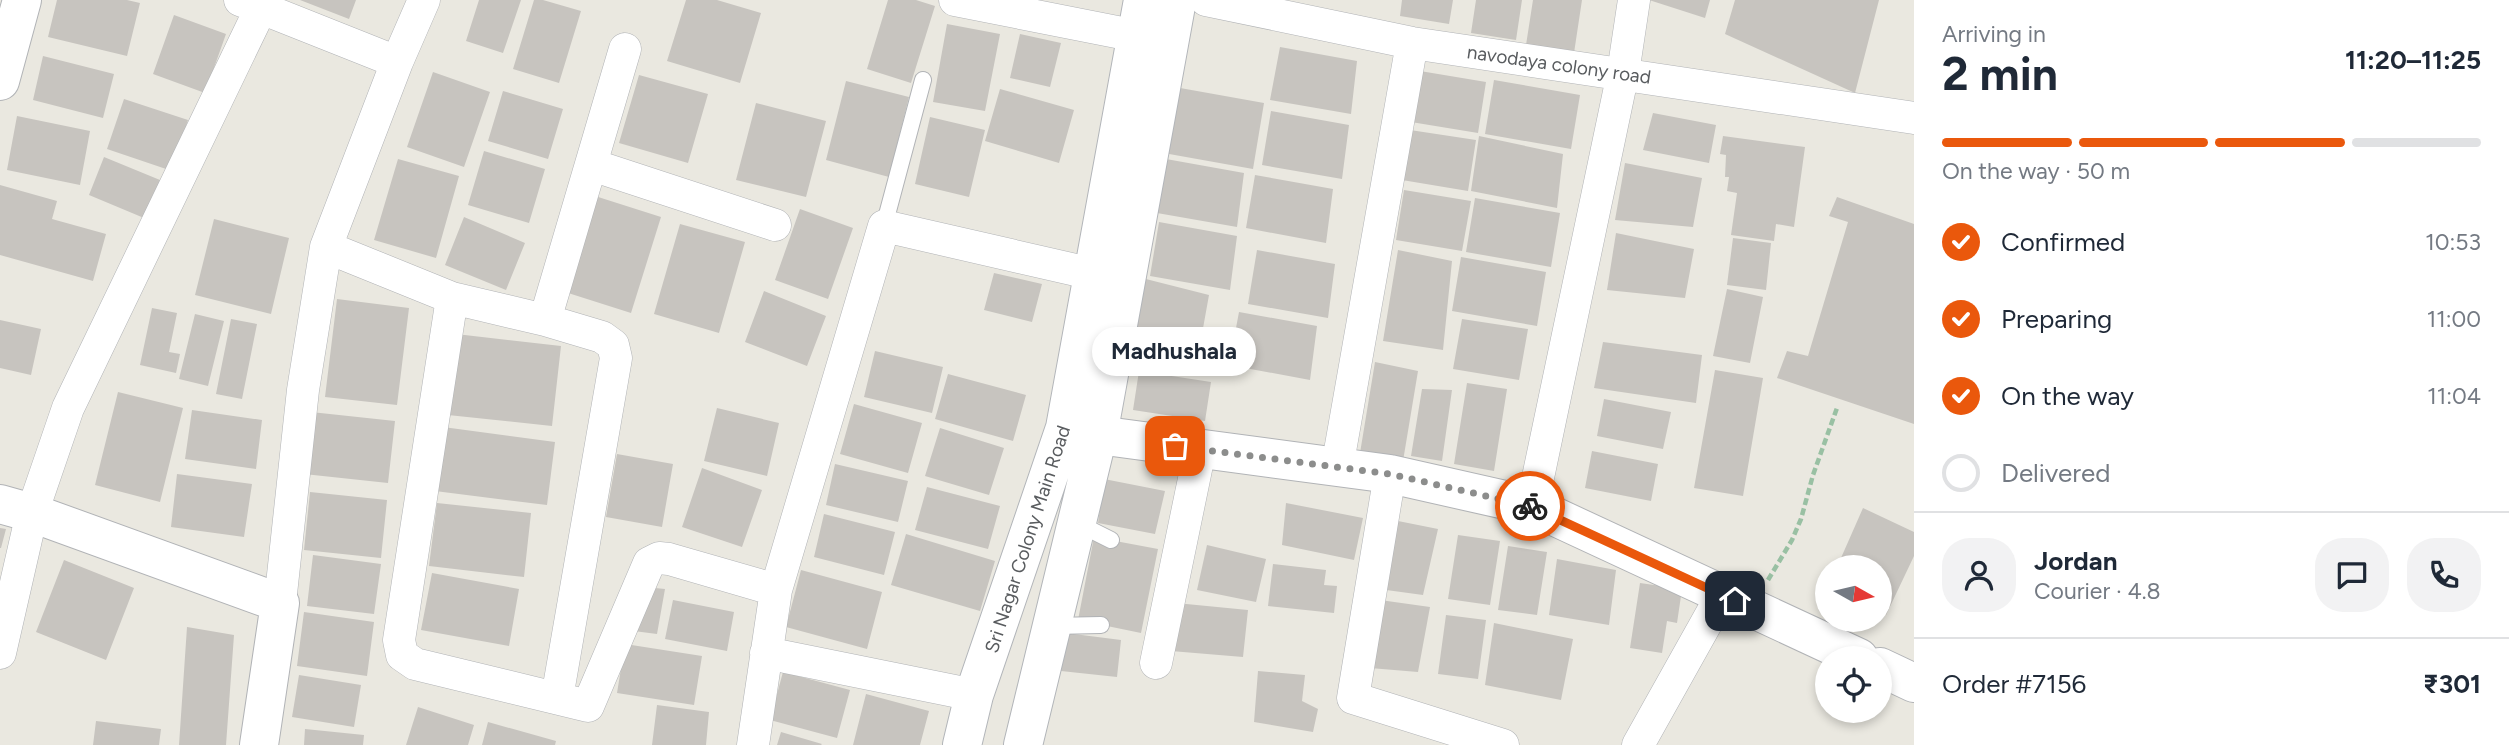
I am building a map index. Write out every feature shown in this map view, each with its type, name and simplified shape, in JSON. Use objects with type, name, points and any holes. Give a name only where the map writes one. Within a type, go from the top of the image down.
[{"type":"main road","points":[[0,81],[22,0]]},
{"type":"main road","name":"Sri Nagar Colony Main Road","points":[[1023,745],[1098,435],[1177,0]]},
{"type":"main road","name":"Sri Nagar Colony Main Road","points":[[962,745],[974,695],[1065,428],[1140,18]]},
{"type":"main road","points":[[1098,435],[1390,474],[1532,506],[1833,646]]},
{"type":"main road","points":[[16,509],[280,603],[258,745]]},
{"type":"main road","points":[[1892,673],[1914,684]]},
{"type":"street","points":[[280,603],[303,390],[327,247],[397,62],[424,0]]},
{"type":"street","points":[[955,0],[1140,18]]},
{"type":"street","name":"navodaya colony road","points":[[1206,0],[1412,43],[1914,118]]},
{"type":"street","points":[[1532,506],[1623,73],[1634,0]]},
{"type":"street","points":[[0,653],[16,509],[68,408],[251,4],[397,62]]},
{"type":"street","points":[[1337,468],[1412,43]]},
{"type":"street","points":[[545,320],[625,49]]},
{"type":"street","points":[[592,165],[775,225]]},
{"type":"street","points":[[753,745],[776,590],[884,226],[1093,274]]},
{"type":"street","points":[[327,247],[452,298],[545,320],[602,337],[612,345],[615,358],[557,698]]},
{"type":"street","points":[[452,298],[399,640],[402,655],[415,664],[588,706],[649,563],[659,558],[669,559],[776,590]]},
{"type":"street","points":[[1156,663],[1200,450]]},
{"type":"street","points":[[1390,474],[1353,698],[1503,745]]},
{"type":"street","points":[[1638,745],[1735,601]]},
{"type":"street","points":[[766,653],[974,695]]},
{"type":"lane","points":[[884,226],[923,80]]},
{"type":"lane","points":[[1077,523],[1111,540]]},
{"type":"lane","points":[[1052,626],[1101,625]]},
{"type":"path","points":[[1735,601],[1793,540],[1837,408]]},
{"type":"building","points":[[57,0],[127,0],[140,3],[127,56],[48,37]]},
{"type":"building","points":[[300,0],[356,0],[349,19]]},
{"type":"building","points":[[479,0],[521,0],[503,53],[466,41]]},
{"type":"building","points":[[534,0],[581,11],[559,83],[513,69]]},
{"type":"building","points":[[686,0],[717,0],[761,13],[740,83],[667,61]]},
{"type":"building","points":[[888,0],[916,0],[935,6],[911,83],[867,69]]},
{"type":"building","points":[[1402,0],[1453,0],[1449,24],[1400,16]]},
{"type":"building","points":[[1476,0],[1522,0],[1516,40],[1471,33]]},
{"type":"building","points":[[1533,0],[1582,0],[1574,53],[1526,45]]},
{"type":"building","points":[[1649,0],[1710,0],[1705,18]]},
{"type":"building","points":[[1735,0],[1879,0],[1855,93],[1725,34]]},
{"type":"building","points":[[174,15],[226,34],[205,93],[153,74]]},
{"type":"building","points":[[947,24],[1000,34],[985,111],[933,102]]},
{"type":"building","points":[[1020,34],[1061,43],[1050,87],[1010,78]]},
{"type":"building","points":[[1280,47],[1357,61],[1351,114],[1270,100]]},
{"type":"building","points":[[43,56],[114,74],[103,118],[33,100]]},
{"type":"building","points":[[1420,71],[1486,82],[1478,133],[1411,122]]},
{"type":"building","points":[[433,72],[490,92],[464,167],[407,147]]},
{"type":"building","points":[[639,75],[708,94],[688,163],[619,143]]},
{"type":"building","points":[[1494,80],[1580,95],[1571,149],[1485,134]]},
{"type":"building","points":[[846,81],[909,97],[889,177],[826,160]]},
{"type":"building","points":[[1169,86],[1264,103],[1253,169],[1158,152]]},
{"type":"building","points":[[1000,89],[1074,110],[1059,163],[985,141]]},
{"type":"building","points":[[503,91],[563,109],[548,159],[488,141]]},
{"type":"building","points":[[124,99],[188,120],[172,171],[107,149]]},
{"type":"building","points":[[756,103],[826,121],[806,197],[736,180]]},
{"type":"building","points":[[1271,111],[1349,125],[1342,179],[1262,165]]},
{"type":"building","points":[[1653,113],[1716,125],[1709,163],[1643,150]]},
{"type":"building","points":[[17,116],[90,131],[80,185],[7,170]]},
{"type":"building","points":[[930,117],[985,130],[969,197],[915,184]]},
{"type":"building","points":[[1410,130],[1476,140],[1468,191],[1402,180]]},
{"type":"building","points":[[1479,136],[1563,154],[1557,208],[1471,191]]},
{"type":"building","points":[[1723,136],[1805,147],[1794,227],[1776,224],[1774,241],[1731,235],[1737,193],[1727,191],[1729,177],[1725,177],[1726,155],[1720,154]]},
{"type":"building","points":[[484,151],[545,169],[529,223],[468,205]]},
{"type":"building","points":[[104,157],[160,180],[144,218],[89,195]]},
{"type":"building","points":[[398,159],[459,176],[436,258],[374,240]]},
{"type":"building","points":[[1166,159],[1244,173],[1237,227],[1157,213]]},
{"type":"building","points":[[1625,163],[1702,178],[1693,227],[1615,220]]},
{"type":"building","points":[[1255,175],[1333,189],[1326,243],[1246,228]]},
{"type":"building","points":[[0,185],[57,201],[52,219],[106,234],[93,281],[0,255]]},
{"type":"building","points":[[1404,190],[1471,201],[1462,251],[1396,240]]},
{"type":"building","points":[[595,196],[661,217],[631,313],[565,292]]},
{"type":"building","points":[[1837,197],[1914,224],[1914,424],[1777,378],[1787,351],[1808,356],[1848,222],[1829,216]]},
{"type":"building","points":[[1475,198],[1560,213],[1551,267],[1466,252]]},
{"type":"building","points":[[800,209],[853,228],[828,299],[775,280]]},
{"type":"building","points":[[464,217],[525,243],[506,290],[445,265]]},
{"type":"building","points":[[214,219],[289,238],[271,314],[195,295]]},
{"type":"building","points":[[1159,222],[1237,236],[1230,290],[1150,276]]},
{"type":"building","points":[[680,224],[745,242],[719,333],[654,314]]},
{"type":"building","points":[[1616,233],[1694,249],[1685,298],[1607,290]]},
{"type":"building","points":[[1733,238],[1771,243],[1766,290],[1727,285]]},
{"type":"building","points":[[1257,250],[1335,264],[1328,318],[1248,304]]},
{"type":"building","points":[[1398,250],[1452,261],[1443,350],[1383,341]]},
{"type":"building","points":[[1461,257],[1546,272],[1537,326],[1452,311]]},
{"type":"building","points":[[994,273],[1042,284],[1032,322],[984,310]]},
{"type":"building","points":[[1134,276],[1209,295],[1200,345],[1126,341]]},
{"type":"building","points":[[1727,289],[1763,297],[1750,363],[1713,356]]},
{"type":"building","points":[[764,291],[826,316],[807,366],[745,342]]},
{"type":"building","points":[[337,299],[409,308],[397,405],[325,397]]},
{"type":"building","points":[[152,308],[177,313],[169,352],[180,354],[176,373],[140,365]]},
{"type":"building","points":[[1239,312],[1317,326],[1310,380],[1229,365]]},
{"type":"building","points":[[195,314],[224,321],[208,386],[179,379]]},
{"type":"building","points":[[231,319],[257,324],[242,399],[216,394]]},
{"type":"building","points":[[1462,319],[1528,329],[1519,380],[1453,369]]},
{"type":"building","points":[[0,320],[41,329],[31,375],[0,368]]},
{"type":"building","points":[[456,334],[561,346],[552,426],[448,415]]},
{"type":"building","points":[[1603,342],[1702,355],[1696,403],[1594,388]]},
{"type":"building","points":[[875,351],[943,367],[932,413],[864,397]]},
{"type":"building","points":[[1375,362],[1418,371],[1403,461],[1360,453]]},
{"type":"building","points":[[1715,370],[1763,378],[1743,496],[1694,488]]},
{"type":"building","points":[[1139,371],[1211,382],[1205,421],[1133,410]]},
{"type":"building","points":[[948,374],[1026,395],[1013,441],[935,419]]},
{"type":"building","points":[[1467,383],[1507,389],[1494,471],[1454,464]]},
{"type":"building","points":[[1422,389],[1452,390],[1442,461],[1411,456]]},
{"type":"building","points":[[118,392],[183,408],[160,502],[95,485]]},
{"type":"building","points":[[1604,399],[1671,412],[1663,449],[1597,436]]},
{"type":"building","points":[[854,404],[922,423],[908,473],[840,454]]},
{"type":"building","points":[[717,408],[779,423],[767,476],[704,461]]},
{"type":"building","points":[[192,410],[262,420],[256,469],[185,459]]},
{"type":"building","points":[[311,412],[395,421],[388,483],[304,474]]},
{"type":"building","points":[[443,427],[555,442],[547,505],[435,491]]},
{"type":"building","points":[[940,428],[1004,448],[989,495],[925,476]]},
{"type":"building","points":[[1592,451],[1658,464],[1651,501],[1585,488]]},
{"type":"building","points":[[617,454],[673,464],[662,527],[606,517]]},
{"type":"building","points":[[835,464],[908,481],[898,522],[826,505]]},
{"type":"building","points":[[702,468],[762,490],[742,547],[682,527]]},
{"type":"building","points":[[177,474],[252,484],[244,537],[171,527]]},
{"type":"building","points":[[1104,479],[1165,491],[1155,534],[1098,523]]},
{"type":"building","points":[[927,487],[1000,506],[988,549],[915,530]]},
{"type":"building","points":[[310,492],[387,500],[381,558],[304,550]]},
{"type":"building","points":[[437,503],[531,513],[524,577],[429,566]]},
{"type":"building","points":[[1286,503],[1363,518],[1354,560],[1282,545]]},
{"type":"building","points":[[1863,508],[1914,532],[1914,556],[1892,602],[1892,555],[1842,555]]},
{"type":"building","points":[[824,514],[895,532],[884,575],[814,557]]},
{"type":"building","points":[[1393,520],[1438,529],[1423,595],[1379,589]]},
{"type":"building","points":[[0,528],[6,529],[1,548],[0,548]]},
{"type":"building","points":[[906,534],[995,561],[980,611],[891,585]]},
{"type":"building","points":[[1458,535],[1500,541],[1490,605],[1448,599]]},
{"type":"building","points":[[1094,537],[1158,549],[1141,633],[1078,620]]},
{"type":"building","points":[[1207,545],[1266,559],[1256,602],[1197,590]]},
{"type":"building","points":[[1508,546],[1547,552],[1537,615],[1498,610]]},
{"type":"building","points":[[313,555],[381,564],[374,614],[307,606]]},
{"type":"building","points":[[1557,559],[1616,570],[1609,625],[1549,615]]},
{"type":"building","points":[[64,560],[134,588],[106,660],[36,632]]},
{"type":"building","points":[[1273,564],[1326,570],[1324,585],[1337,586],[1334,613],[1268,606]]},
{"type":"building","points":[[801,570],[882,592],[867,649],[786,627]]},
{"type":"building","points":[[432,573],[519,589],[509,646],[421,630]]},
{"type":"building","points":[[1640,583],[1668,587],[1681,596],[1677,623],[1667,621],[1662,653],[1630,648]]},
{"type":"building","points":[[645,587],[665,589],[657,634],[626,630]]},
{"type":"building","points":[[673,600],[734,612],[727,651],[665,639]]},
{"type":"building","points":[[1380,600],[1430,607],[1418,672],[1370,668]]},
{"type":"building","points":[[1176,603],[1248,610],[1243,657],[1171,651]]},
{"type":"building","points":[[304,612],[374,622],[367,676],[297,666]]},
{"type":"building","points":[[1446,615],[1486,620],[1478,679],[1438,674]]},
{"type":"building","points":[[1494,623],[1573,639],[1561,700],[1485,685]]},
{"type":"building","points":[[187,627],[234,635],[226,745],[179,745]]},
{"type":"building","points":[[1066,633],[1121,640],[1117,677],[1061,671]]},
{"type":"building","points":[[625,644],[702,656],[694,705],[617,693]]},
{"type":"building","points":[[1258,671],[1305,675],[1302,701],[1318,709],[1313,732],[1254,722]]},
{"type":"building","points":[[783,672],[850,690],[837,738],[770,720]]},
{"type":"building","points":[[299,675],[361,685],[354,727],[292,717]]},
{"type":"building","points":[[866,694],[929,711],[920,745],[853,745]]},
{"type":"building","points":[[657,705],[709,712],[706,745],[652,745]]},
{"type":"building","points":[[418,707],[474,725],[468,745],[406,745]]},
{"type":"building","points":[[96,721],[161,729],[159,745],[93,745]]},
{"type":"building","points":[[488,722],[556,741],[555,745],[482,745]]},
{"type":"building","points":[[305,729],[364,735],[363,745],[304,745]]},
{"type":"building","points":[[781,732],[822,744],[777,745]]},
{"type":"way so far","points":[[1175,446],[1390,474],[1530,506]]},
{"type":"place","name":"Madhushala","points":[[1175,446]]},
{"type":"route","points":[[1530,506],[1735,601]]}]
